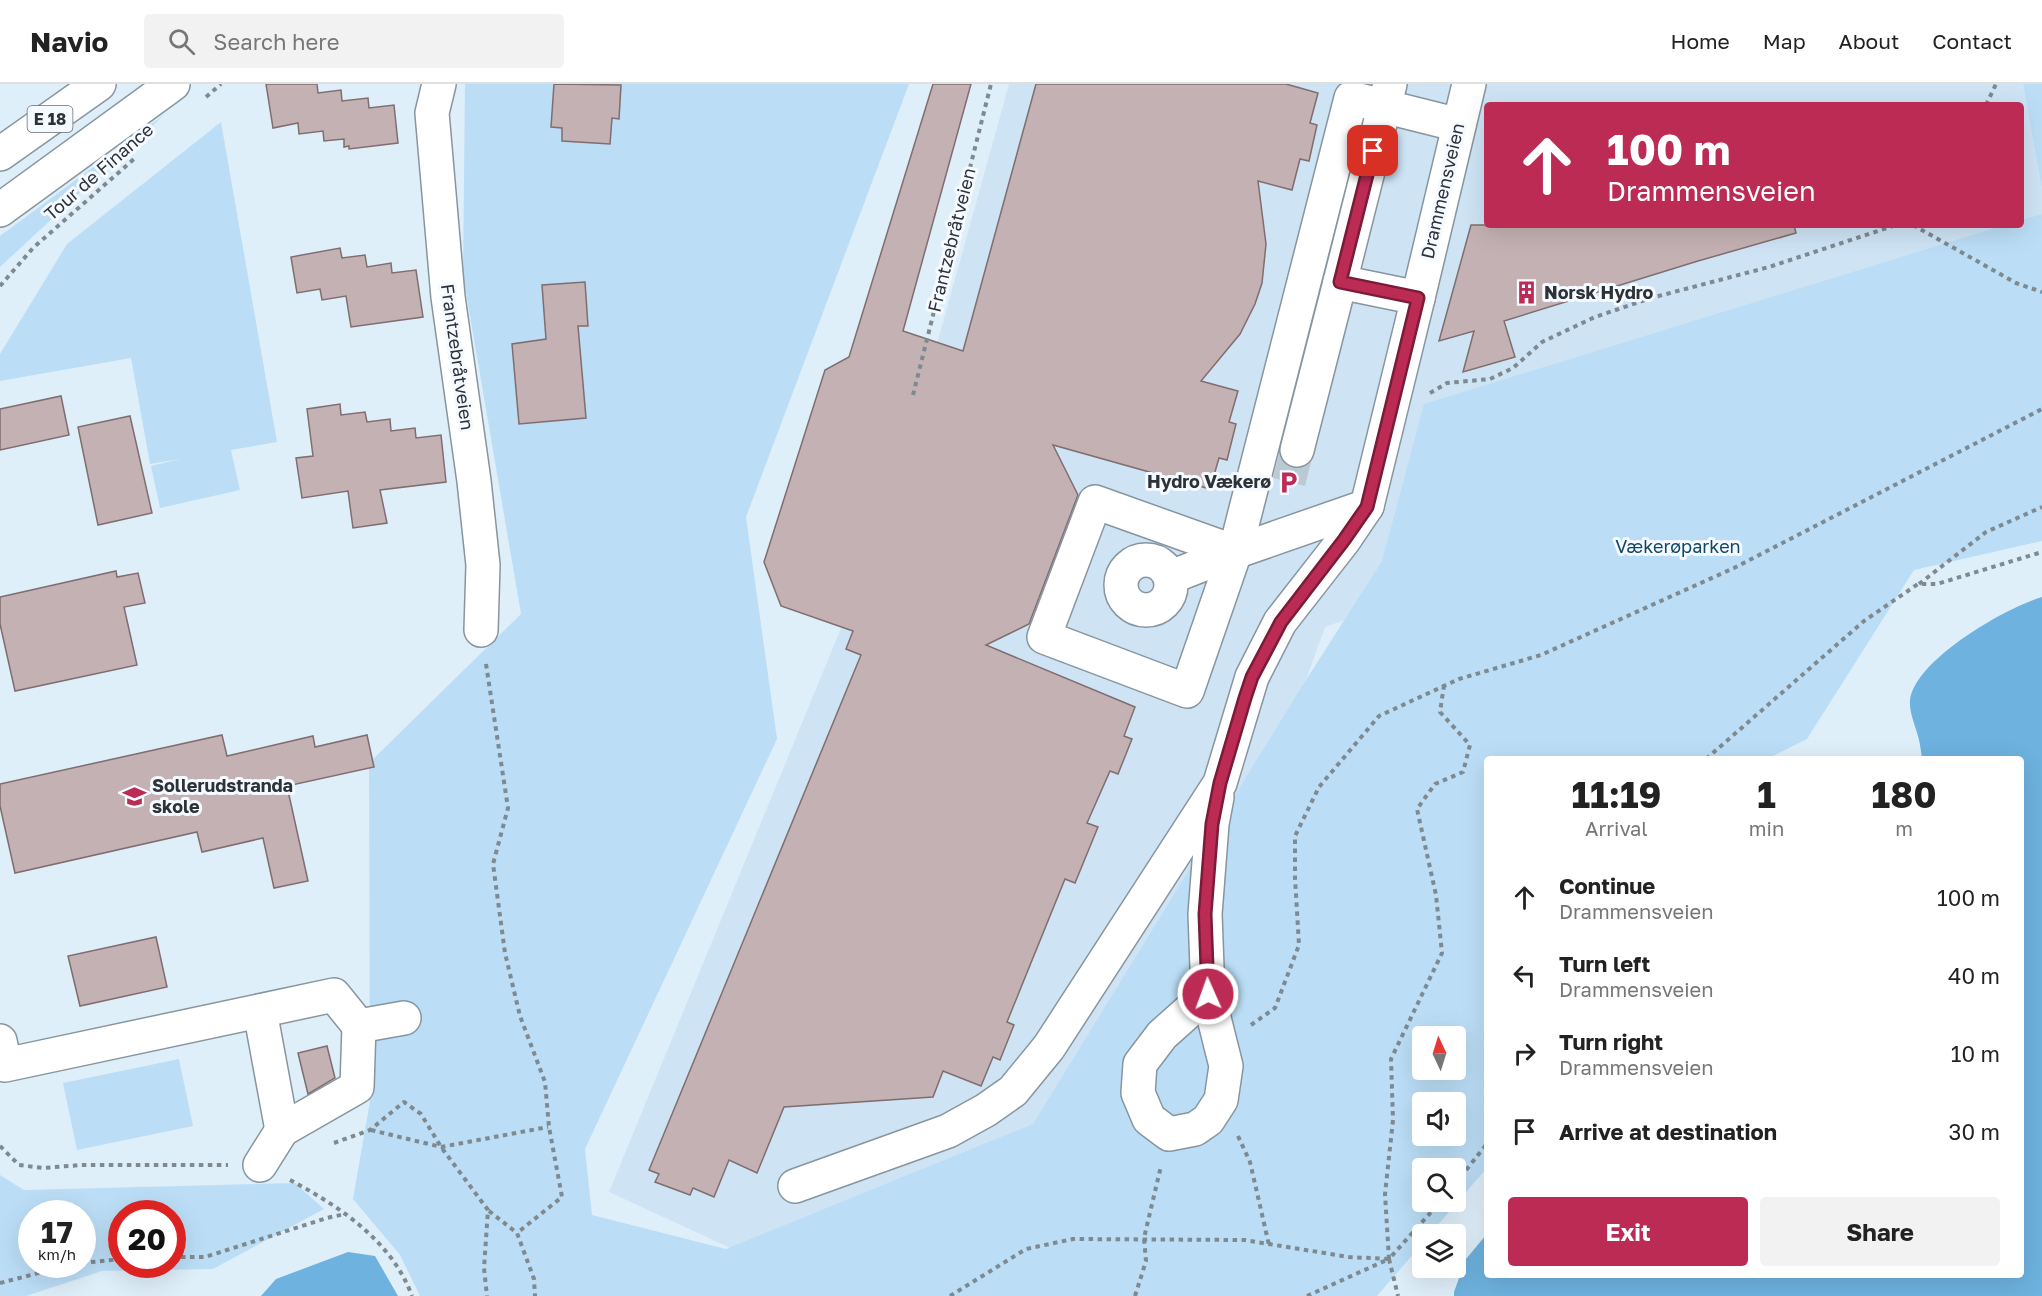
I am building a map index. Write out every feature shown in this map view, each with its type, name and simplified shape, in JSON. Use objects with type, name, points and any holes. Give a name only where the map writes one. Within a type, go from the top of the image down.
[{"type":"main road","name":"E 18","points":[[0,154],[99,84]]},
{"type":"main road","points":[[0,210],[174,84]]},
{"type":"main road","name":"Frantzebråtveien","points":[[439,84],[432,113],[448,297],[474,481],[483,565],[481,630]]},
{"type":"main road","name":"Drammensveien","points":[[1367,507],[1469,84]]},
{"type":"main road","points":[[1297,450],[1387,95]]},
{"type":"main road","points":[[1235,552],[1095,502],[1044,637],[1187,691],[1235,552],[1352,98],[1387,95],[1459,125]]},
{"type":"main road","points":[[1340,282],[1418,298]]},
{"type":"main road","points":[[1171,577],[1235,552],[1367,507]]},
{"type":"main road","points":[[1208,994],[1162,1035],[1140,1064],[1138,1093],[1149,1119],[1169,1134],[1195,1130],[1208,1120],[1221,1100],[1226,1066],[1208,994],[1205,914],[1212,824],[1220,783],[1252,677],[1281,622],[1367,507]]},
{"type":"main road","points":[[795,1186],[948,1131],[986,1110],[1012,1091],[1049,1047],[1220,783]]},
{"type":"main road","points":[[0,1041],[5,1065],[334,995],[359,1026],[357,1087],[282,1130],[260,1165]]},
{"type":"main road","points":[[260,1011],[282,1130]]},
{"type":"main road","points":[[359,1026],[404,1018]]},
{"type":"path","points":[[204,99],[221,84]]},
{"type":"path","name":"Frantzebråtveien","points":[[913,395],[991,84]]},
{"type":"path","points":[[1987,102],[1996,84]]},
{"type":"path","name":"Tour de Finance","points":[[0,286],[33,248],[135,158]]},
{"type":"path","points":[[1426,395],[1447,383],[1490,378],[1513,368],[1542,342],[1595,316],[1650,298],[1769,267],[1887,228]]},
{"type":"path","points":[[1919,228],[2016,283],[2042,292]]},
{"type":"path","points":[[1222,1047],[1275,1008],[1299,945],[1295,836],[1319,787],[1379,716],[1459,679],[1541,655],[1734,568],[2042,409]]},
{"type":"path","points":[[1709,756],[1864,621],[1918,584],[1986,532],[2042,507]]},
{"type":"path","points":[[1918,584],[1936,584],[2042,552]]},
{"type":"path","points":[[481,630],[508,808],[493,864],[505,953],[520,1016],[545,1082],[549,1127],[562,1197],[518,1233]]},
{"type":"path","points":[[1398,1296],[1389,1259],[1385,1194],[1392,1120],[1391,1059],[1442,952],[1436,895],[1418,809],[1435,784],[1463,772],[1470,745],[1440,712],[1444,685]]},
{"type":"path","points":[[1221,1100],[1250,1162],[1269,1245]]},
{"type":"path","points":[[327,1145],[370,1130],[404,1102],[421,1114],[441,1147],[488,1210],[518,1233],[534,1280],[535,1296]]},
{"type":"path","points":[[370,1130],[441,1147],[549,1127]]},
{"type":"path","points":[[1135,1296],[1146,1261],[1144,1238],[1169,1134]]},
{"type":"path","points":[[0,1146],[19,1165],[42,1168],[81,1165],[260,1165],[303,1187],[346,1214],[376,1241],[395,1263],[412,1296]]},
{"type":"path","points":[[1466,1170],[1484,1147]]},
{"type":"path","points":[[487,1296],[484,1268],[488,1210]]},
{"type":"path","points":[[1307,1296],[1389,1259],[1431,1212]]},
{"type":"path","points":[[186,1257],[205,1257],[346,1214]]},
{"type":"path","points":[[950,1296],[1026,1249],[1073,1239],[1244,1240],[1349,1257],[1389,1259]]},
{"type":"path","points":[[0,1283],[19,1278]]},
{"type":"shaded area","points":[[1009,84],[2023,84],[2042,190],[2042,214],[2024,219],[2024,102],[1484,102],[1484,228],[2001,228],[1483,570],[1325,627],[1264,796],[1077,1276],[800,1280],[609,1192],[855,594],[917,416]]},
{"type":"green space","name":"Vækerøparken","points":[[465,84],[909,84],[746,517],[777,739],[585,1149],[592,1215],[726,1249],[1033,1124],[1299,691],[1382,561],[1424,404],[1995,228],[2024,228],[2024,219],[2042,214],[2042,541],[1914,570],[1807,739],[1773,756],[1484,756],[1484,1171],[1466,1192],[1466,1158],[1412,1158],[1412,1212],[1449,1212],[1439,1224],[1412,1224],[1412,1256],[1377,1296],[420,1296],[400,1255],[353,1199],[370,1101],[369,763],[521,614],[463,275]]},
{"type":"green space","points":[[2023,84],[2042,84],[2042,190]]},
{"type":"green space","points":[[165,114],[0,267],[0,236]]},
{"type":"green space","points":[[221,122],[277,442],[231,450],[240,490],[160,508],[151,466],[180,459],[150,464],[131,358],[0,381],[0,354],[67,244]]},
{"type":"green space","points":[[179,1059],[193,1126],[77,1150],[63,1083]]},
{"type":"green space","points":[[0,1175],[24,1190],[295,1183],[324,1209],[213,1269],[186,1269],[186,1200],[108,1200],[108,1271],[96,1273],[96,1200],[18,1200],[18,1278],[81,1278],[26,1296],[0,1296]]},
{"type":"water","points":[[2042,597],[2042,1296],[1454,1296],[1459,1278],[1466,1278],[1466,1259],[1484,1237],[1484,1278],[2024,1278],[2024,756],[1922,756],[1910,705],[1916,684],[1928,668],[1964,637],[2007,612]]},
{"type":"water","points":[[348,1252],[375,1256],[398,1296],[261,1296],[276,1279]]},
{"type":"building","points":[[266,84],[317,84],[318,93],[341,90],[342,101],[368,98],[369,108],[394,105],[398,143],[349,149],[349,146],[344,147],[344,139],[324,141],[323,131],[299,134],[298,123],[273,128]]},
{"type":"building","points":[[554,84],[621,85],[619,119],[612,118],[610,144],[562,141],[562,128],[551,127]]},
{"type":"building","points":[[933,84],[971,84],[903,331],[963,351],[1036,84],[1286,84],[1318,93],[1310,123],[1317,125],[1309,161],[1300,159],[1292,190],[1258,181],[1266,244],[1262,283],[1255,304],[1240,334],[1201,381],[1238,391],[1229,422],[1236,424],[1227,460],[1219,458],[1210,489],[1053,445],[1078,495],[1029,624],[986,645],[1135,707],[1124,736],[1132,739],[1118,774],[1110,771],[1087,823],[1098,827],[1075,883],[1065,879],[1007,1022],[1014,1025],[1000,1060],[993,1057],[981,1086],[943,1071],[933,1097],[784,1107],[757,1173],[729,1160],[714,1197],[693,1188],[690,1195],[655,1182],[659,1174],[649,1170],[861,655],[846,649],[853,631],[781,606],[764,562],[825,370],[849,357]]},
{"type":"building","name":"Norsk Hydro","points":[[1471,225],[1484,225],[1484,228],[1795,228],[1796,233],[1504,321],[1515,357],[1463,372],[1474,331],[1439,341]]},
{"type":"building","points":[[340,248],[342,258],[365,255],[367,267],[391,263],[392,273],[416,270],[423,317],[351,327],[346,296],[322,300],[320,289],[297,293],[291,257]]},
{"type":"building","points":[[585,282],[588,326],[578,326],[586,418],[519,424],[512,344],[546,339],[542,285]]},
{"type":"building","points":[[61,396],[69,435],[0,450],[0,409]]},
{"type":"building","points":[[340,404],[341,415],[365,412],[367,422],[390,419],[391,431],[415,428],[416,438],[441,435],[446,482],[380,490],[387,523],[353,528],[348,491],[302,498],[296,458],[313,456],[307,409]]},
{"type":"building","points":[[130,416],[152,513],[98,525],[78,427]]},
{"type":"building","points":[[116,571],[117,577],[138,573],[145,603],[124,607],[137,665],[15,691],[0,624],[0,597]]},
{"type":"building","points":[[222,735],[227,756],[313,736],[315,747],[367,735],[374,767],[287,786],[308,881],[274,888],[263,838],[202,852],[197,832],[15,873],[0,806],[0,784]]},
{"type":"building","points":[[156,937],[167,987],[80,1006],[68,956]]},
{"type":"building","points":[[327,1046],[335,1078],[308,1094],[298,1053]]},
{"type":"tunnel","points":[[1289,482],[1297,450]]},
{"type":"place","name":"Norsk Hydro","points":[[1526,293]]},
{"type":"place","name":"Hydro Vækerø","points":[[1289,482]]},
{"type":"place","name":"Sollerudstranda skole","points":[[134,796]]},
{"type":"route","points":[[1208,994],[1205,914],[1212,824],[1220,783],[1245,698],[1252,677],[1281,622],[1367,507],[1418,298],[1340,282],[1373,151]]}]
